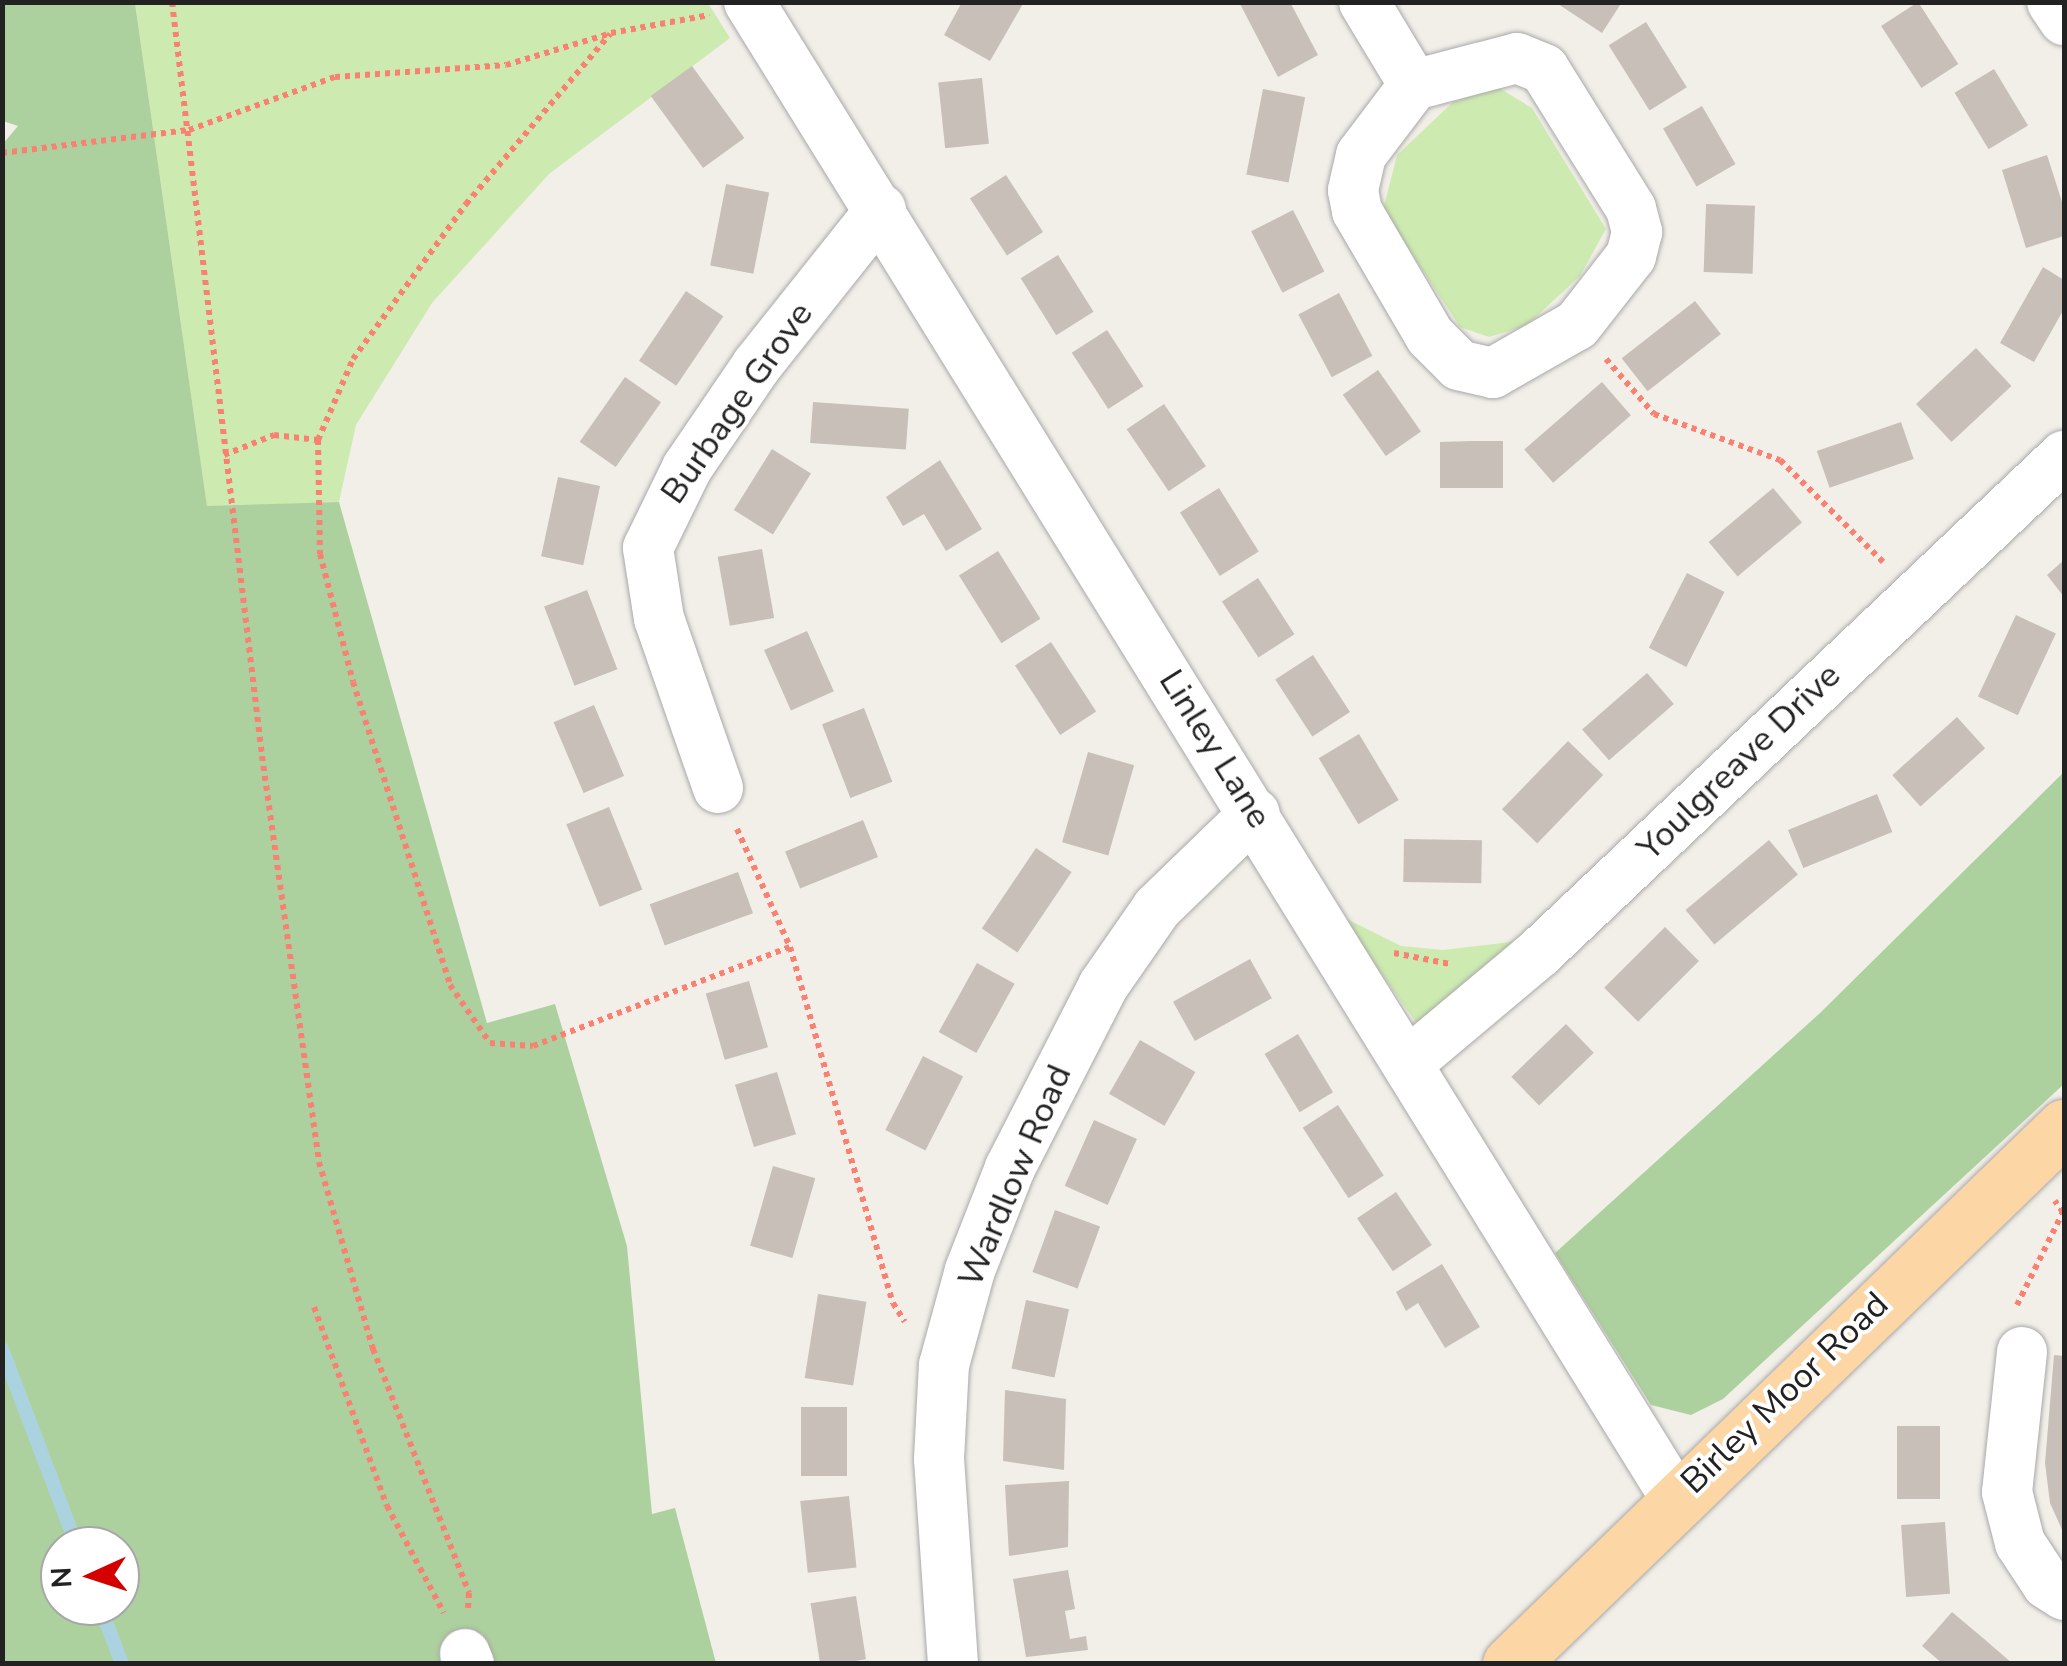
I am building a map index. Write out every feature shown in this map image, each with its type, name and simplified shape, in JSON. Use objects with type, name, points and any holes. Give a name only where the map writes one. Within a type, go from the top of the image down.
[{"type":"main road","name":"Birley Moor Road","points":[[1510,1664],[2064,1127]]},
{"type":"street","points":[[1364,2],[1414,85]]},
{"type":"street","points":[[2052,2],[2064,20]]},
{"type":"street","name":"Linley Lane","points":[[764,9],[881,209],[1676,1499]]},
{"type":"street","points":[[1517,58],[1544,69],[1632,209],[1637,232],[1631,256],[1577,325],[1493,372],[1459,365],[1430,336],[1357,211],[1361,154],[1414,85],[1517,58]]},
{"type":"street","name":"Burbage Grove","points":[[718,788],[659,619],[648,548],[679,481],[757,365],[881,209]]},
{"type":"street","name":"Youlgreave Drive","points":[[1409,1062],[1540,952],[2064,456]]},
{"type":"street","name":"Wardlow Road","points":[[954,1664],[942,1562],[944,1365],[970,1270],[1010,1168],[1102,986],[1157,908],[1254,813]]},
{"type":"street","points":[[2022,1352],[2008,1492],[2020,1544],[2047,1584],[2064,1596]]},
{"type":"path","points":[[172,2],[224,455],[319,1162],[373,1349],[469,1594],[467,1659]]},
{"type":"path","points":[[2,153],[189,130],[335,77],[506,64],[611,33],[764,9]]},
{"type":"path","points":[[611,33],[466,204],[353,359],[318,440],[320,554],[353,682],[450,984],[490,1043],[533,1046],[790,947]]},
{"type":"path","points":[[1598,349],[1654,414],[1780,460],[1916,594]]},
{"type":"path","points":[[224,455],[274,435],[318,440]]},
{"type":"path","points":[[718,788],[790,947],[893,1303],[916,1340],[944,1365]]},
{"type":"path","points":[[1321,919],[1414,960],[1455,964]]},
{"type":"path","points":[[2022,1352],[2010,1321],[2063,1212],[2050,1194]]},
{"type":"path","points":[[314,1307],[387,1506],[467,1659]]},
{"type":"green space","points":[[3,3],[135,3],[207,506],[339,502],[487,1023],[555,1004],[627,1246],[652,1514],[675,1508],[716,1663],[3,1664],[2,145],[18,126],[3,121]]},
{"type":"green space","points":[[135,3],[708,3],[730,38],[549,174],[432,303],[356,425],[339,502],[207,507]]},
{"type":"green space","points":[[1499,88],[1532,108],[1606,229],[1580,276],[1526,326],[1489,337],[1460,327],[1383,210],[1397,155],[1453,102]]},
{"type":"green space","points":[[2064,772],[2064,1084],[1723,1399],[1691,1415],[1651,1405],[1555,1253],[1820,1013]]},
{"type":"green space","points":[[1341,916],[1401,946],[1443,950],[1519,941],[1417,1024]]},
{"type":"building","points":[[962,2],[1024,2],[990,61],[944,35]]},
{"type":"building","points":[[1239,2],[1290,2],[1318,55],[1278,77]]},
{"type":"building","points":[[1555,2],[1622,2],[1602,33]]},
{"type":"building","points":[[1918,2],[1958,64],[1921,88],[1881,26]]},
{"type":"building","points":[[1646,22],[1687,87],[1649,111],[1609,45]]},
{"type":"building","points":[[692,66],[744,138],[703,168],[651,96]]},
{"type":"building","points":[[1994,69],[2028,126],[1989,149],[1955,93]]},
{"type":"building","points":[[982,78],[989,144],[945,148],[938,83]]},
{"type":"building","points":[[1263,89],[1305,97],[1289,183],[1246,174]]},
{"type":"building","points":[[1702,106],[1736,164],[1697,187],[1663,128]]},
{"type":"building","points":[[2047,155],[2064,208],[2064,236],[2026,248],[2002,170]]},
{"type":"building","points":[[1006,175],[1043,232],[1007,255],[970,198]]},
{"type":"building","points":[[726,184],[769,192],[753,274],[710,265]]},
{"type":"building","points":[[1706,204],[1755,206],[1753,274],[1704,272]]},
{"type":"building","points":[[1293,210],[1324,271],[1282,293],[1251,231]]},
{"type":"building","points":[[1058,255],[1094,312],[1056,335],[1021,278]]},
{"type":"building","points":[[2043,267],[2064,280],[2064,309],[2034,362],[2000,343]]},
{"type":"building","points":[[686,291],[723,316],[676,386],[639,361]]},
{"type":"building","points":[[1339,293],[1372,356],[1332,377],[1298,315]]},
{"type":"building","points":[[1695,301],[1721,334],[1648,391],[1622,358]]},
{"type":"building","points":[[1107,330],[1143,386],[1108,409],[1072,353]]},
{"type":"building","points":[[1976,348],[2011,386],[1951,442],[1916,404]]},
{"type":"building","points":[[1378,370],[1421,431],[1386,456],[1343,395]]},
{"type":"building","points":[[625,377],[661,402],[616,467],[580,442]]},
{"type":"building","points":[[1602,382],[1631,415],[1553,483],[1524,450]]},
{"type":"building","points":[[813,402],[909,409],[906,450],[810,443]]},
{"type":"building","points":[[1164,404],[1206,466],[1169,491],[1127,429]]},
{"type":"building","points":[[1901,422],[1914,459],[1830,488],[1817,451]]},
{"type":"building","points":[[1503,441],[1503,488],[1440,488],[1440,442]]},
{"type":"building","points":[[772,449],[811,473],[773,534],[734,510]]},
{"type":"building","points":[[940,460],[982,529],[946,551],[924,514],[903,526],[886,497]]},
{"type":"building","points":[[558,477],[600,486],[583,565],[541,556]]},
{"type":"building","points":[[1219,488],[1259,552],[1220,576],[1180,512]]},
{"type":"building","points":[[1773,488],[1802,522],[1738,576],[1709,542]]},
{"type":"building","points":[[762,549],[774,618],[730,626],[718,557]]},
{"type":"building","points":[[998,551],[1040,619],[1001,643],[959,575]]},
{"type":"building","points":[[2064,560],[2064,597],[2047,575]]},
{"type":"building","points":[[1687,573],[1724,592],[1686,667],[1649,648]]},
{"type":"building","points":[[1258,578],[1294,634],[1258,658],[1222,601]]},
{"type":"building","points":[[587,590],[617,669],[575,686],[544,606]]},
{"type":"building","points":[[2016,615],[2056,634],[2018,715],[1978,697]]},
{"type":"building","points":[[807,631],[834,691],[791,710],[764,650]]},
{"type":"building","points":[[1051,642],[1096,712],[1060,735],[1015,665]]},
{"type":"building","points":[[1313,655],[1350,712],[1312,737],[1275,680]]},
{"type":"building","points":[[1647,673],[1674,704],[1609,760],[1582,729]]},
{"type":"building","points":[[594,705],[624,776],[584,793],[553,722]]},
{"type":"building","points":[[864,708],[892,782],[850,798],[822,724]]},
{"type":"building","points":[[1957,717],[1985,748],[1920,806],[1892,775]]},
{"type":"building","points":[[1359,734],[1399,800],[1358,824],[1319,758]]},
{"type":"building","points":[[1568,741],[1603,775],[1537,843],[1502,809]]},
{"type":"building","points":[[1088,752],[1134,765],[1108,856],[1062,842]]},
{"type":"building","points":[[1877,794],[1892,832],[1803,868],[1788,830]]},
{"type":"building","points":[[609,807],[642,890],[600,907],[566,824]]},
{"type":"building","points":[[863,820],[878,857],[800,889],[785,851]]},
{"type":"building","points":[[1404,839],[1482,840],[1481,883],[1403,882]]},
{"type":"building","points":[[1769,840],[1798,874],[1714,945],[1686,910]]},
{"type":"building","points":[[1036,848],[1072,872],[1017,952],[982,928]]},
{"type":"building","points":[[738,872],[753,913],[665,945],[650,904]]},
{"type":"building","points":[[1665,927],[1699,961],[1638,1022],[1604,988]]},
{"type":"building","points":[[1250,959],[1272,998],[1195,1041],[1173,1002]]},
{"type":"building","points":[[977,963],[1015,984],[976,1053],[939,1032]]},
{"type":"building","points":[[749,981],[768,1047],[725,1060],[706,993]]},
{"type":"building","points":[[1566,1024],[1594,1053],[1539,1106],[1511,1077]]},
{"type":"building","points":[[1298,1034],[1333,1092],[1300,1112],[1265,1054]]},
{"type":"building","points":[[1140,1040],[1195,1072],[1164,1126],[1109,1094]]},
{"type":"building","points":[[923,1056],[963,1076],[925,1150],[885,1130]]},
{"type":"building","points":[[777,1072],[796,1134],[754,1147],[735,1085]]},
{"type":"building","points":[[1338,1105],[1384,1175],[1349,1198],[1303,1128]]},
{"type":"building","points":[[1094,1120],[1137,1139],[1108,1205],[1065,1186]]},
{"type":"building","points":[[773,1166],[815,1178],[792,1258],[750,1246]]},
{"type":"building","points":[[1396,1192],[1432,1245],[1393,1271],[1357,1218]]},
{"type":"building","points":[[1055,1210],[1100,1226],[1078,1288],[1032,1272]]},
{"type":"building","points":[[1442,1264],[1480,1327],[1445,1348],[1418,1303],[1406,1311],[1396,1292]]},
{"type":"building","points":[[818,1294],[866,1302],[853,1386],[805,1378]]},
{"type":"building","points":[[1026,1300],[1069,1309],[1054,1378],[1011,1368]]},
{"type":"building","points":[[2054,1355],[2064,1356],[2064,1534],[2050,1503],[2045,1463]]},
{"type":"building","points":[[1005,1390],[1066,1399],[1064,1470],[1003,1461]]},
{"type":"building","points":[[801,1407],[847,1407],[847,1476],[801,1476]]},
{"type":"building","points":[[1897,1426],[1940,1426],[1940,1499],[1897,1499]]},
{"type":"building","points":[[1069,1481],[1068,1547],[1009,1556],[1005,1485]]},
{"type":"building","points":[[849,1496],[857,1568],[808,1573],[800,1501]]},
{"type":"building","points":[[1945,1522],[1950,1594],[1906,1597],[1901,1525]]},
{"type":"building","points":[[1068,1570],[1075,1609],[1065,1611],[1070,1639],[1086,1636],[1088,1650],[1026,1657],[1013,1579]]},
{"type":"building","points":[[856,1596],[866,1659],[820,1664],[811,1603]]},
{"type":"building","points":[[1952,1612],[2013,1664],[1943,1664],[1922,1646]]},
{"type":"waterway","points":[[2,1349],[69,1526]]},
{"type":"waterway","points":[[108,1626],[122,1664]]}]
